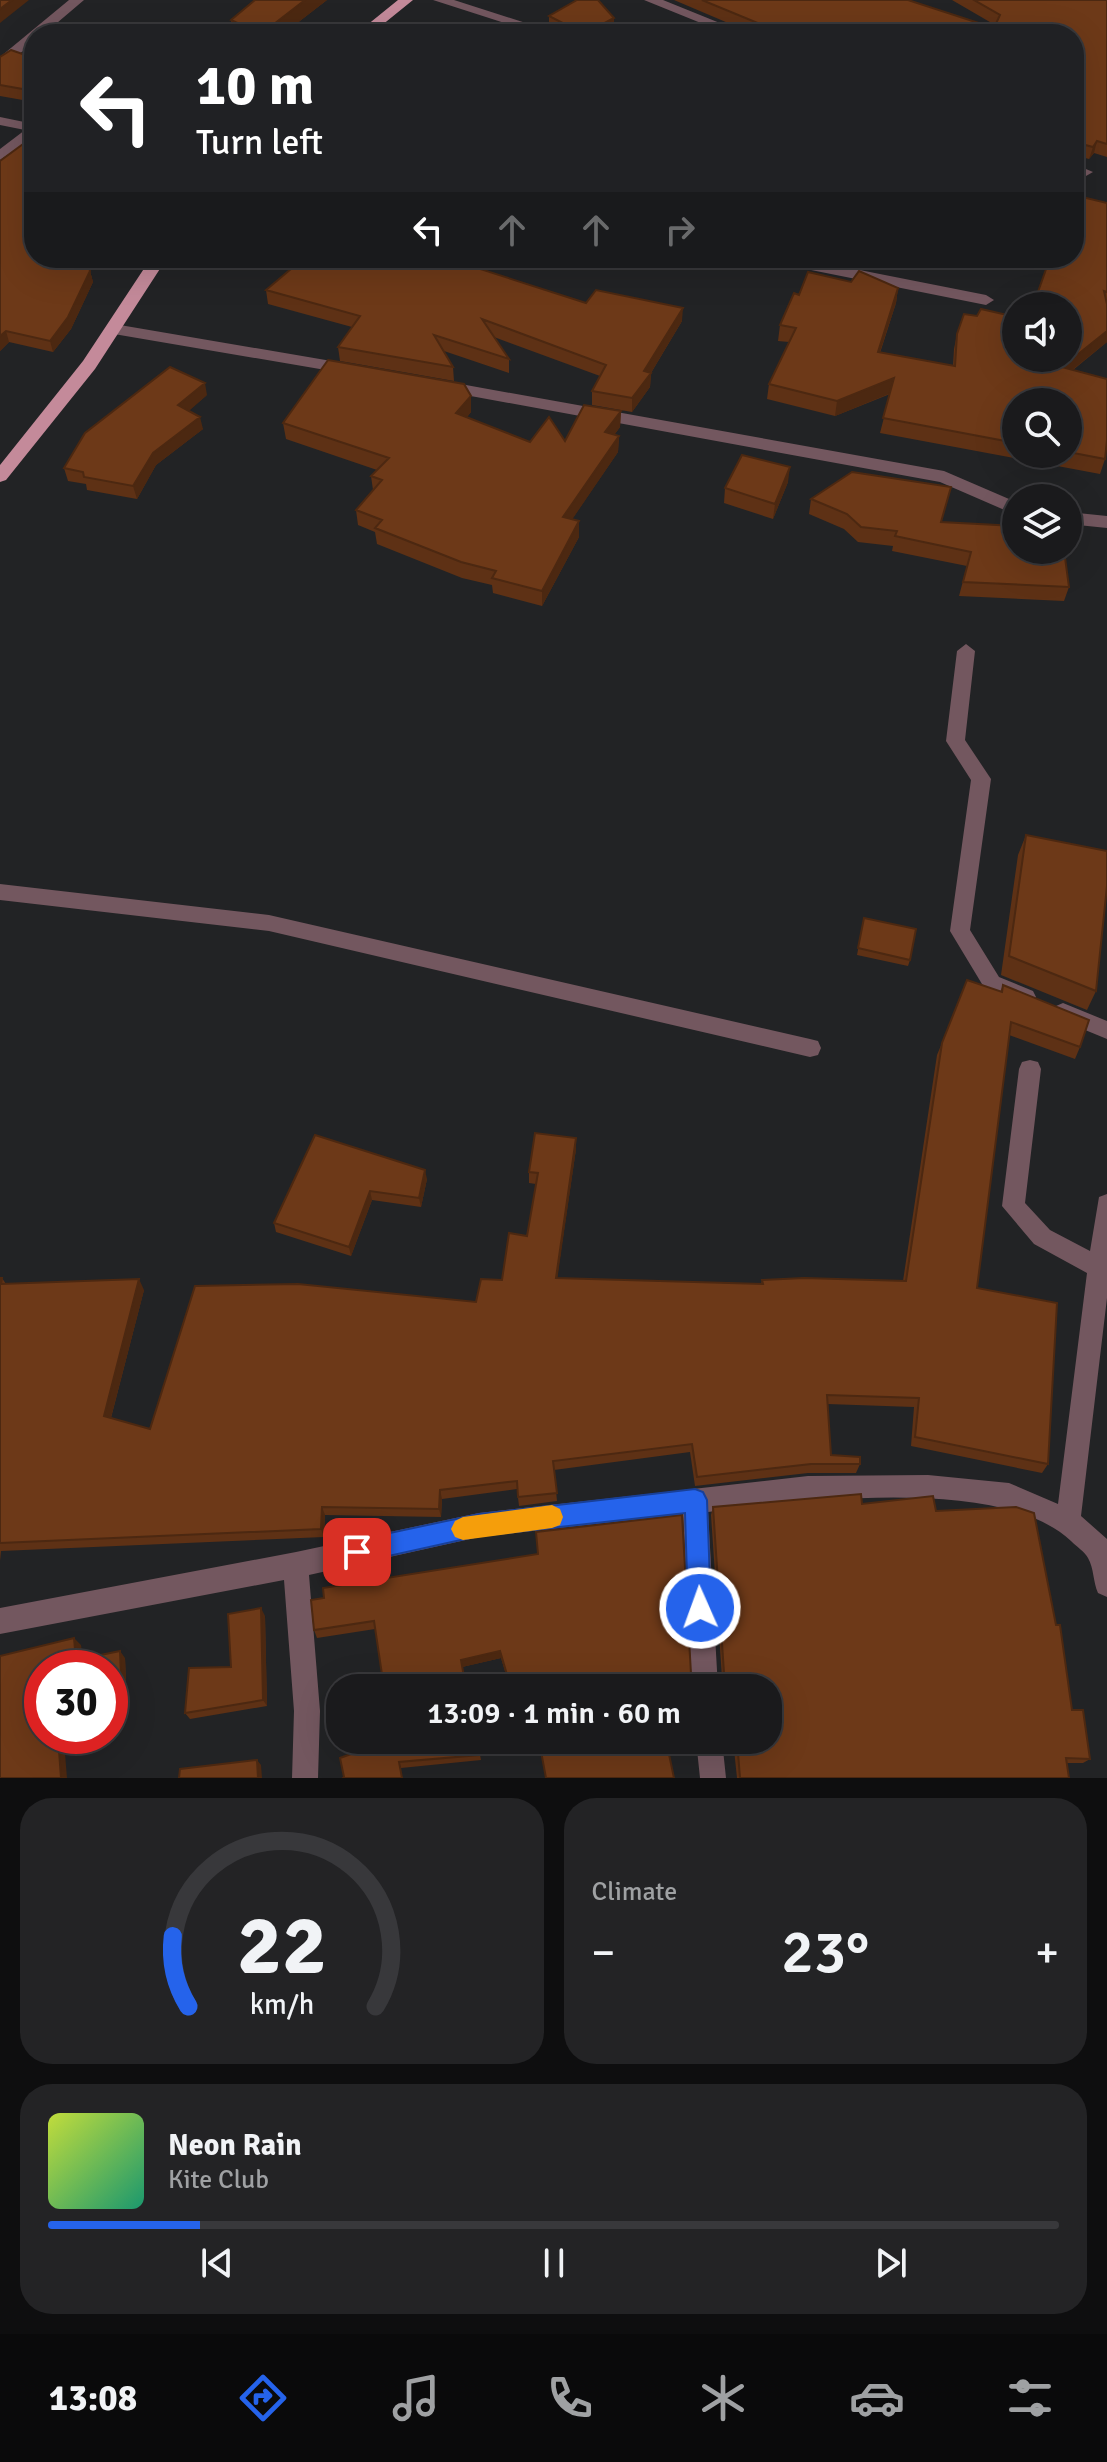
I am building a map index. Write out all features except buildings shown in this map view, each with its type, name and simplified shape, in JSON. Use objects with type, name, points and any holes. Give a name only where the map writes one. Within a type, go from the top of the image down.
[{"type":"main road","points":[[376,24],[406,0]]},
{"type":"main road","points":[[0,476],[114,329],[153,268]]},
{"type":"street","points":[[48,24],[77,0]]},
{"type":"street","points":[[440,0],[520,24]]},
{"type":"street","points":[[651,0],[714,24]]},
{"type":"street","points":[[0,64],[24,44]]},
{"type":"street","points":[[0,121],[24,127]]},
{"type":"street","points":[[0,156],[24,137]]},
{"type":"street","points":[[826,268],[986,300]]},
{"type":"street","points":[[114,329],[374,373]]},
{"type":"street","points":[[433,384],[944,477],[1002,503]]},
{"type":"street","points":[[1082,519],[1107,522]]},
{"type":"street","points":[[966,651],[955,741],[981,779],[960,931],[992,983],[1107,1030]]},
{"type":"street","points":[[0,892],[269,923],[810,1048]]},
{"type":"street","points":[[1030,1069],[1013,1206],[1042,1237],[1099,1268]]},
{"type":"street","points":[[1068,1521],[1107,1204]]},
{"type":"street","points":[[0,1621],[296,1565],[479,1525],[808,1488],[928,1487],[1009,1495],[1068,1521],[1103,1551],[1107,1584]]},
{"type":"street","points":[[695,1500],[704,1674]]},
{"type":"street","points":[[296,1565],[307,1711],[305,1778]]},
{"type":"street","points":[[710,1754],[713,1778]]},
{"type":"slow traffic","points":[[463,1529],[552,1517]]},
{"type":"route","points":[[357,1552],[479,1525],[695,1500],[700,1608]]}]
